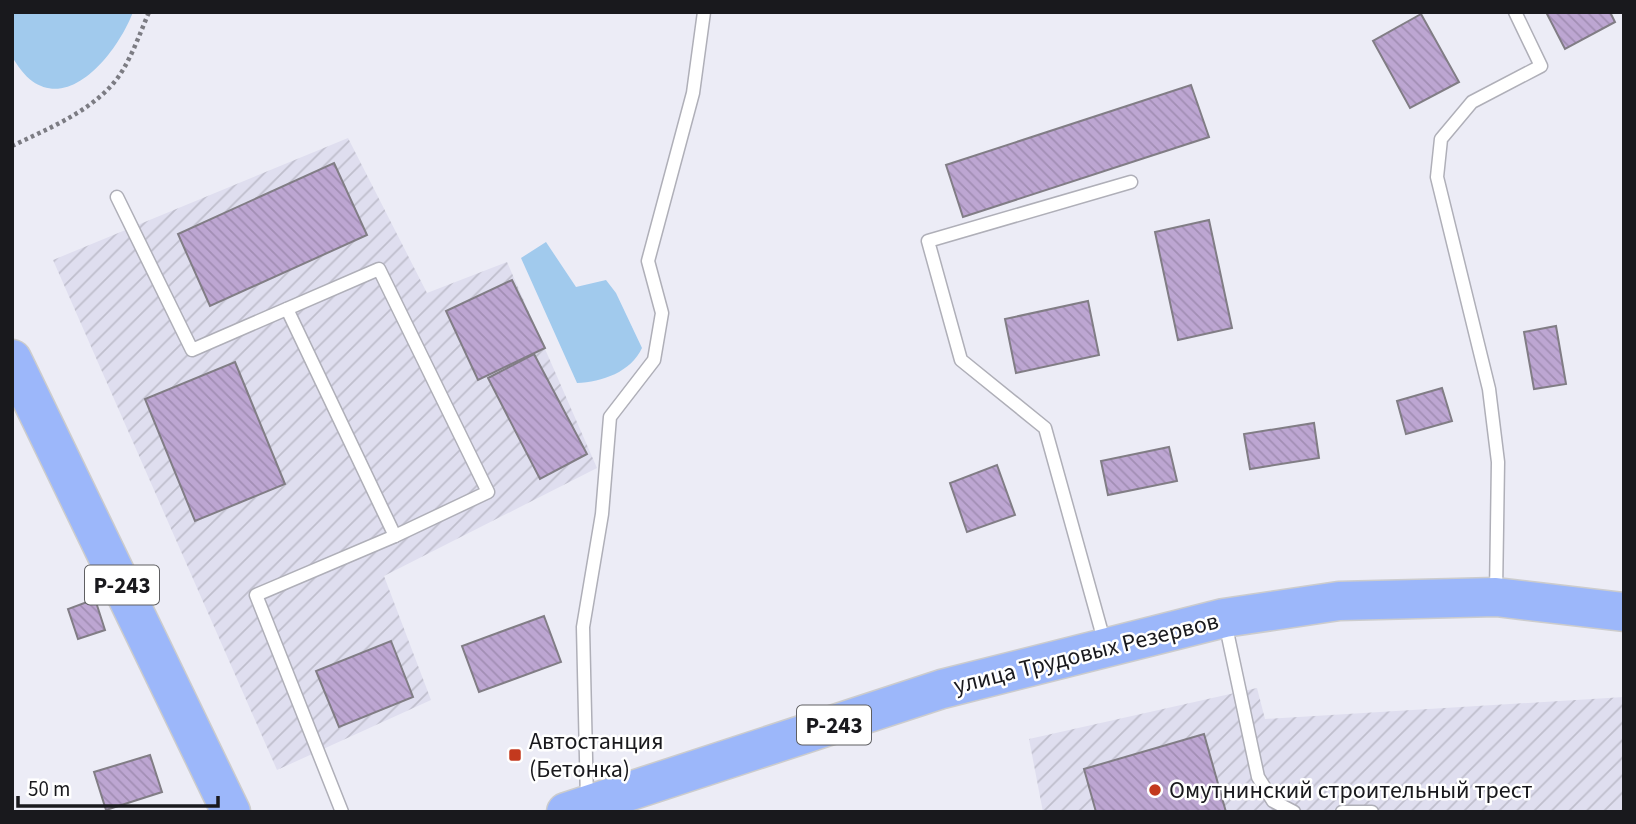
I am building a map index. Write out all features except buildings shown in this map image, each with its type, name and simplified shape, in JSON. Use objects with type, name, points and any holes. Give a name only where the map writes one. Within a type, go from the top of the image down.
[{"type":"highway","name":"Р-243","points":[[12,359],[231,812]]},
{"type":"highway","name":"улица Трудовых Резервов","points":[[577,808],[943,690],[1224,618],[1339,601],[1496,597],[1624,612]]},
{"type":"lane","points":[[577,808],[583,627],[602,514],[610,417],[654,360],[662,313],[648,261],[694,93],[704,12]]},
{"type":"lane","points":[[1496,597],[1498,462],[1489,389],[1437,177],[1441,139],[1472,102],[1541,66],[1515,12]]},
{"type":"lane","points":[[1106,647],[1045,428],[961,360],[928,241],[1131,182]]},
{"type":"lane","points":[[117,197],[192,351],[379,269],[488,492],[395,536],[256,595],[342,812]]},
{"type":"lane","points":[[287,309],[395,536]]},
{"type":"lane","points":[[1224,618],[1258,777],[1273,802],[1294,812]]},
{"type":"lane","points":[[1342,812],[1372,812]]},
{"type":"path","points":[[12,146],[71,116],[114,83],[131,55],[149,12]]},
{"type":"shaded area","points":[[348,138],[427,293],[507,262],[597,468],[384,576],[431,700],[277,770],[53,260]]},
{"type":"shaded area","points":[[1257,688],[1265,719],[1624,697],[1624,812],[1043,812],[1029,739]]},
{"type":"water","points":[[12,12],[133,12],[118,42],[93,71],[79,82],[64,88],[48,88],[32,81],[12,56]]},
{"type":"water","points":[[546,242],[576,287],[606,280],[616,293],[642,348],[631,363],[615,374],[577,383],[521,258]]},
{"type":"place","name":"Автостанция (Бетонка)","points":[[515,755]]},
{"type":"place","name":"Омутнинский строительный трест","points":[[1155,790]]}]
